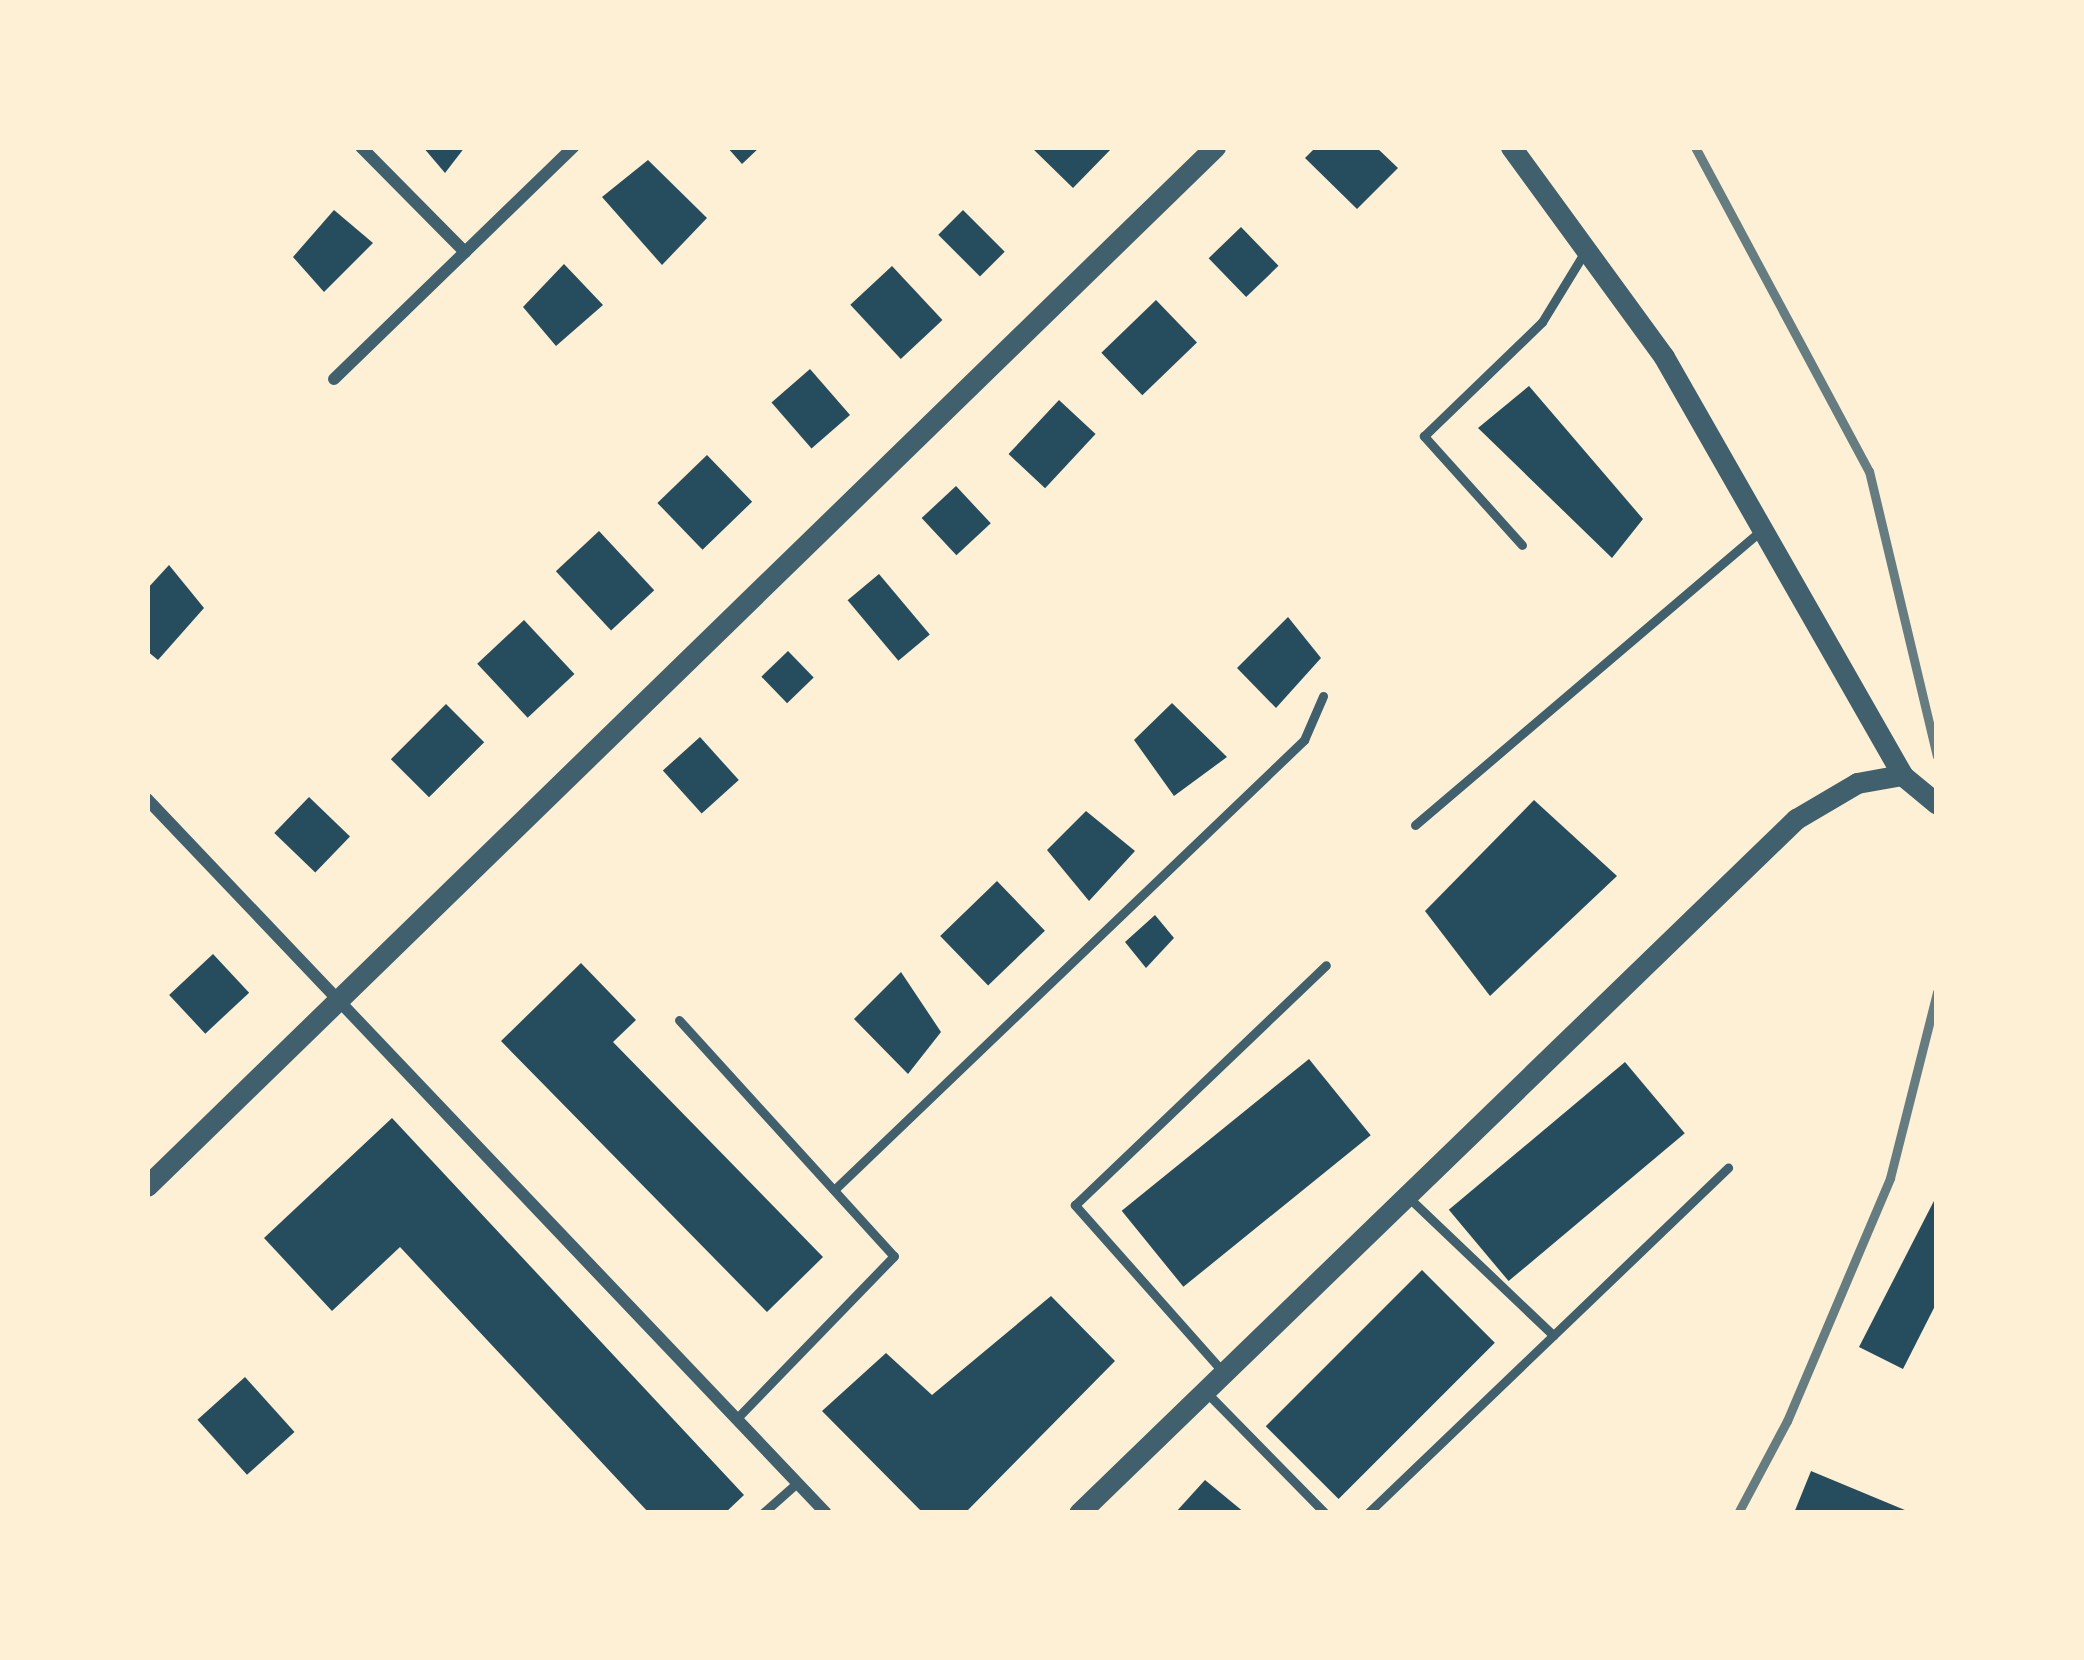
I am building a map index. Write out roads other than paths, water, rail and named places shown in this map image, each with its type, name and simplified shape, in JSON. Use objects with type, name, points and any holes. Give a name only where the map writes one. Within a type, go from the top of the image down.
[{"type":"street","points":[[362,147],[465,252]]},
{"type":"street","points":[[334,379],[574,147]]},
{"type":"street","points":[[147,1186],[1216,147]]},
{"type":"street","points":[[1511,147],[1664,357],[1765,527],[1901,775],[1937,804]]},
{"type":"street","points":[[1079,1513],[1796,819],[1858,782],[1901,775]]},
{"type":"street","points":[[147,799],[826,1513]]},
{"type":"lane","points":[[1522,544],[1424,436],[1542,322],[1586,250]]},
{"type":"lane","points":[[1415,825],[1765,527]]},
{"type":"lane","points":[[834,1190],[1304,740],[1323,696]]},
{"type":"lane","points":[[1224,1373],[1075,1205],[1326,965]]},
{"type":"lane","points":[[679,1020],[894,1256],[736,1419]]},
{"type":"lane","points":[[1368,1513],[1729,1168]]},
{"type":"lane","points":[[1407,1196],[1553,1335]]},
{"type":"lane","points":[[1205,1391],[1325,1513]]},
{"type":"lane","points":[[763,1513],[797,1483]]},
{"type":"railway","points":[[1695,147],[1869,471],[1937,756]]},
{"type":"railway","points":[[1738,1513],[1787,1421],[1890,1178],[1937,992]]}]
